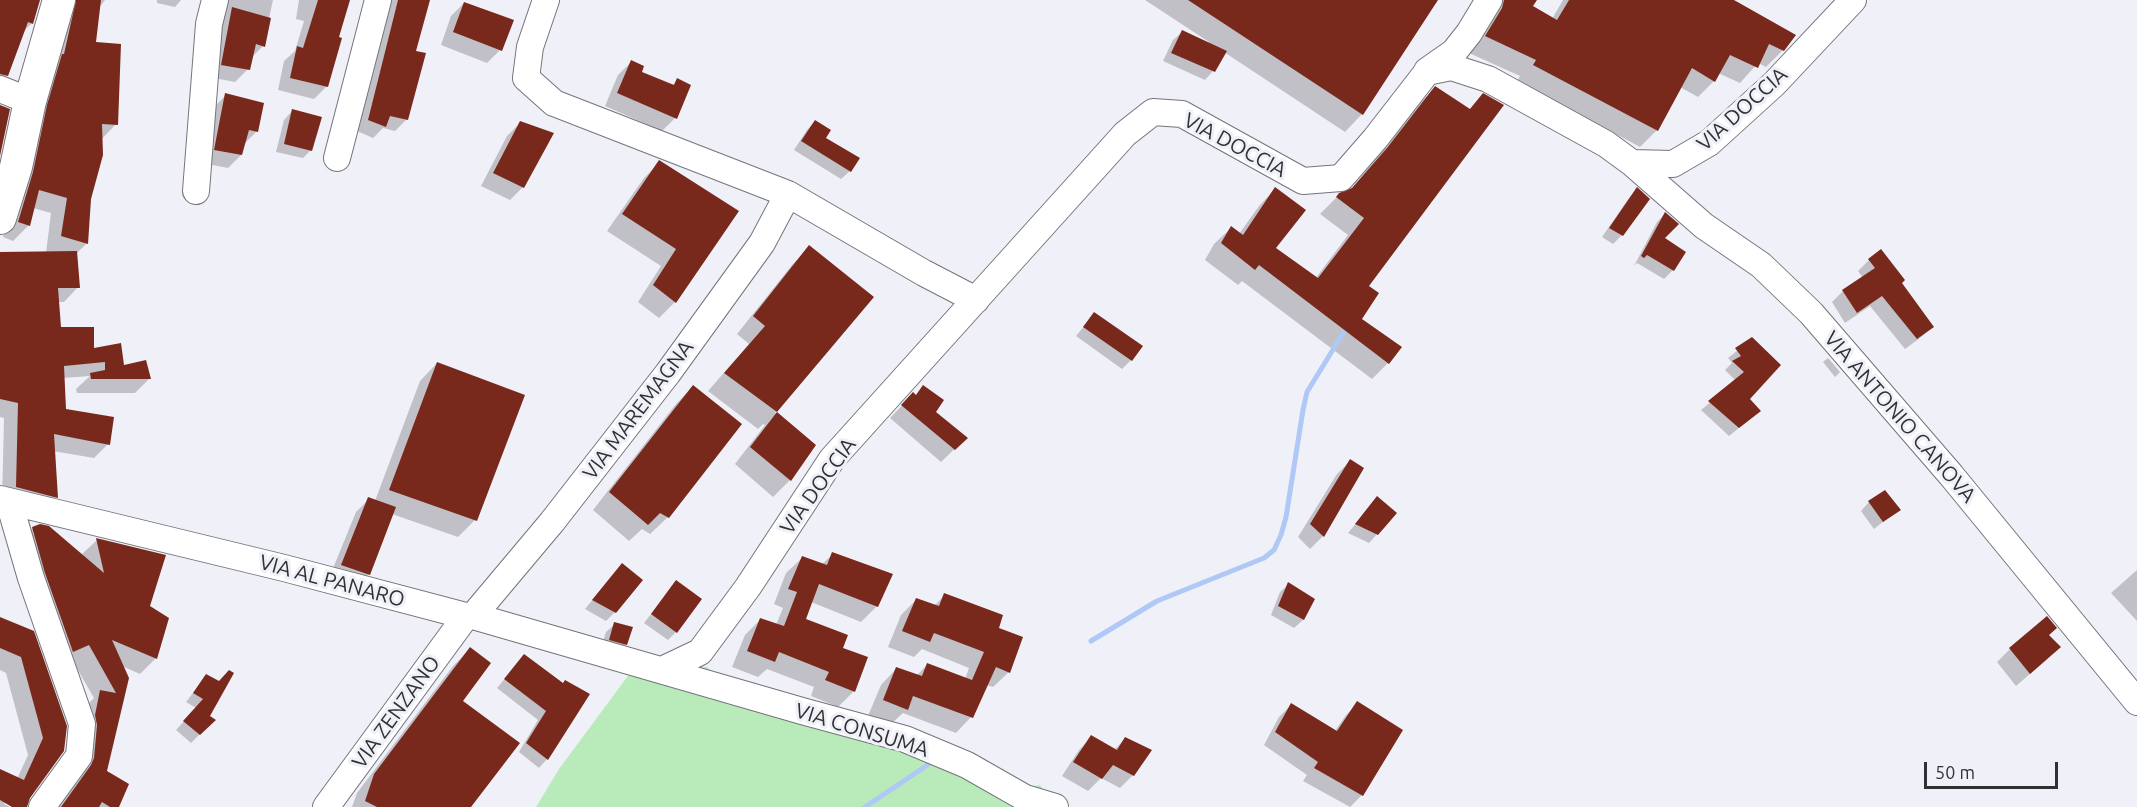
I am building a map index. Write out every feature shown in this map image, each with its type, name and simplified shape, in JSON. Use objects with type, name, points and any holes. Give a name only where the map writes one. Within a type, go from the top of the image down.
[{"type":"main road","points":[[0,218],[16,167],[30,101],[59,0]]},
{"type":"street","points":[[196,191],[209,24],[215,0]]},
{"type":"street","points":[[337,158],[378,0]]},
{"type":"street","name":"VIA DOCCIA","points":[[662,670],[700,652],[748,587],[832,459],[1125,134],[1153,112],[1182,114],[1303,181],[1341,178],[1375,139],[1427,72],[1454,52],[1469,33],[1489,0]]},
{"type":"street","name":"VIA DOCCIA","points":[[1632,163],[1674,164],[1709,143],[1774,84],[1853,0]]},
{"type":"street","points":[[541,1],[530,47],[526,78],[554,103],[788,194],[924,273],[976,300]]},
{"type":"street","points":[[1427,72],[1450,67],[1488,79],[1606,144],[1632,163]]},
{"type":"street","points":[[0,89],[30,101]]},
{"type":"street","name":"VIA ANTONIO CANOVA","points":[[1632,163],[1704,226],[1761,265],[1811,313],[1951,475],[2137,702]]},
{"type":"street","name":"VIA MAREMAGNA","points":[[470,616],[552,522],[668,373],[762,243],[788,194]]},
{"type":"street","points":[[5,501],[82,724],[78,756],[42,807]]},
{"type":"street","name":"VIA AL PANARO","points":[[5,501],[284,568],[470,616],[662,670]]},
{"type":"street","name":"VIA ZENZANO","points":[[326,807],[470,616]]},
{"type":"street","name":"VIA CONSUMA","points":[[662,670],[904,739],[967,765],[1025,798],[1055,807]]},
{"type":"green space","points":[[636,665],[707,667],[724,687],[869,729],[998,792],[1040,785],[1057,807],[536,807],[559,769]]},
{"type":"building","points":[[0,0],[40,0],[33,24],[28,22],[8,76],[0,74]]},
{"type":"building","points":[[76,0],[101,0],[96,42],[121,44],[118,125],[102,124],[103,155],[91,199],[88,244],[61,236],[67,198],[39,190],[30,226],[18,222],[33,172],[47,105],[62,54],[64,54]]},
{"type":"building","points":[[318,0],[350,0],[328,87],[290,78],[297,46],[303,48]]},
{"type":"building","points":[[398,0],[430,0],[416,51],[426,53],[408,120],[390,116],[386,127],[368,120]]},
{"type":"building","points":[[1188,0],[1438,0],[1363,115]]},
{"type":"building","points":[[1504,0],[1537,0],[1533,6],[1557,20],[1569,0],[1734,0],[1796,35],[1784,51],[1769,44],[1758,68],[1730,55],[1715,82],[1692,68],[1658,131],[1533,65],[1536,60],[1485,36],[1502,8]]},
{"type":"building","points":[[464,2],[514,20],[502,51],[453,32]]},
{"type":"building","points":[[232,7],[271,18],[265,47],[256,44],[250,70],[221,65]]},
{"type":"building","points":[[1182,30],[1227,51],[1215,72],[1171,53]]},
{"type":"building","points":[[631,60],[644,66],[642,72],[674,85],[677,78],[691,85],[677,119],[617,93]]},
{"type":"building","points":[[1435,86],[1470,109],[1483,93],[1504,105],[1369,286],[1379,293],[1362,319],[1402,347],[1389,364],[1259,265],[1255,270],[1221,243],[1231,226],[1243,235],[1275,187],[1306,210],[1276,248],[1318,278],[1364,218],[1336,197],[1339,193],[1352,188],[1387,148]]},
{"type":"building","points":[[225,93],[264,103],[258,132],[249,130],[242,155],[214,150]]},
{"type":"building","points":[[0,105],[10,109],[0,156]]},
{"type":"building","points":[[292,109],[322,117],[312,151],[284,144]]},
{"type":"building","points":[[815,120],[831,130],[826,138],[860,158],[851,172],[801,141]]},
{"type":"building","points":[[520,121],[554,133],[524,188],[493,173]]},
{"type":"building","points":[[659,160],[739,211],[676,303],[653,285],[676,249],[622,214]]},
{"type":"building","points":[[1637,187],[1650,199],[1623,236],[1609,228]]},
{"type":"building","points":[[1665,212],[1679,224],[1665,238],[1686,252],[1674,271],[1647,255],[1644,258],[1641,256]]},
{"type":"building","points":[[809,245],[874,297],[777,412],[724,373],[765,326],[753,316]]},
{"type":"building","points":[[1881,249],[1905,280],[1902,283],[1934,327],[1917,339],[1882,296],[1857,313],[1842,290],[1875,268],[1868,259]]},
{"type":"building","points":[[77,251],[80,288],[58,288],[61,327],[94,327],[94,348],[121,343],[124,365],[146,360],[151,379],[91,379],[90,373],[105,370],[105,362],[64,366],[66,409],[114,417],[110,445],[54,434],[58,498],[16,487],[18,403],[0,399],[0,252]]},
{"type":"building","points":[[1094,312],[1143,346],[1132,361],[1083,327]]},
{"type":"building","points":[[1752,337],[1781,365],[1750,399],[1761,411],[1739,428],[1708,401],[1744,372],[1732,361],[1741,356],[1735,348]]},
{"type":"building","points":[[437,362],[525,395],[477,521],[389,490]]},
{"type":"building","points":[[693,385],[742,424],[669,518],[660,513],[648,525],[609,492]]},
{"type":"building","points":[[923,385],[944,400],[936,412],[968,438],[955,450],[901,405],[913,392],[916,395]]},
{"type":"building","points":[[777,412],[816,445],[791,481],[750,447]]},
{"type":"building","points":[[1350,459],[1364,468],[1324,537],[1310,524]]},
{"type":"building","points":[[1885,490],[1901,510],[1883,522],[1868,501]]},
{"type":"building","points":[[1377,496],[1397,513],[1378,535],[1355,524]]},
{"type":"building","points":[[368,497],[396,507],[370,575],[341,565]]},
{"type":"building","points":[[40,524],[49,526],[104,573],[96,538],[166,555],[150,606],[169,618],[157,659],[112,640],[129,678],[107,771],[129,784],[119,807],[110,807],[102,802],[99,807],[61,807],[94,758],[97,725],[95,715],[100,690],[116,693],[89,645],[73,652],[45,573],[32,527]]},
{"type":"building","points":[[832,552],[893,574],[878,607],[819,584],[806,619],[848,635],[843,648],[868,657],[855,692],[825,680],[829,672],[779,652],[775,662],[747,651],[760,618],[784,626],[797,592],[788,589],[802,556],[827,565]]},
{"type":"building","points":[[622,563],[643,580],[616,613],[592,600]]},
{"type":"building","points":[[676,580],[702,599],[677,633],[651,614]]},
{"type":"building","points":[[1288,582],[1315,599],[1304,620],[1278,606]]},
{"type":"building","points":[[944,593],[1003,615],[999,628],[1023,637],[1010,673],[996,667],[973,718],[913,696],[908,710],[883,700],[896,667],[922,676],[927,663],[972,680],[984,652],[934,633],[930,642],[902,631],[916,598],[939,606]]},
{"type":"building","points":[[2047,616],[2057,628],[2049,635],[2061,647],[2030,674],[2009,648]]},
{"type":"building","points":[[0,617],[34,631],[67,726],[64,751],[30,798],[27,807],[12,807],[0,800],[0,769],[24,780],[43,738],[21,657],[0,648]]},
{"type":"building","points":[[614,622],[633,627],[627,645],[609,640]]},
{"type":"building","points":[[470,647],[491,663],[463,701],[520,743],[471,807],[377,807],[365,801],[374,774]]},
{"type":"building","points":[[524,654],[563,683],[565,680],[590,694],[548,760],[526,743],[546,711],[504,679]]},
{"type":"building","points":[[229,670],[234,673],[210,716],[216,720],[200,735],[183,721],[203,699],[193,693],[206,674],[219,681]]},
{"type":"building","points":[[1357,701],[1403,730],[1363,796],[1314,768],[1318,762],[1275,732],[1291,703],[1337,731]]},
{"type":"building","points":[[1091,735],[1117,750],[1125,737],[1152,750],[1134,776],[1113,765],[1102,779],[1073,762]]},
{"type":"waterway","points":[[1091,641],[1157,601],[1264,558],[1274,550],[1286,517],[1307,392],[1345,330]]},
{"type":"waterway","points":[[865,807],[932,762]]}]
